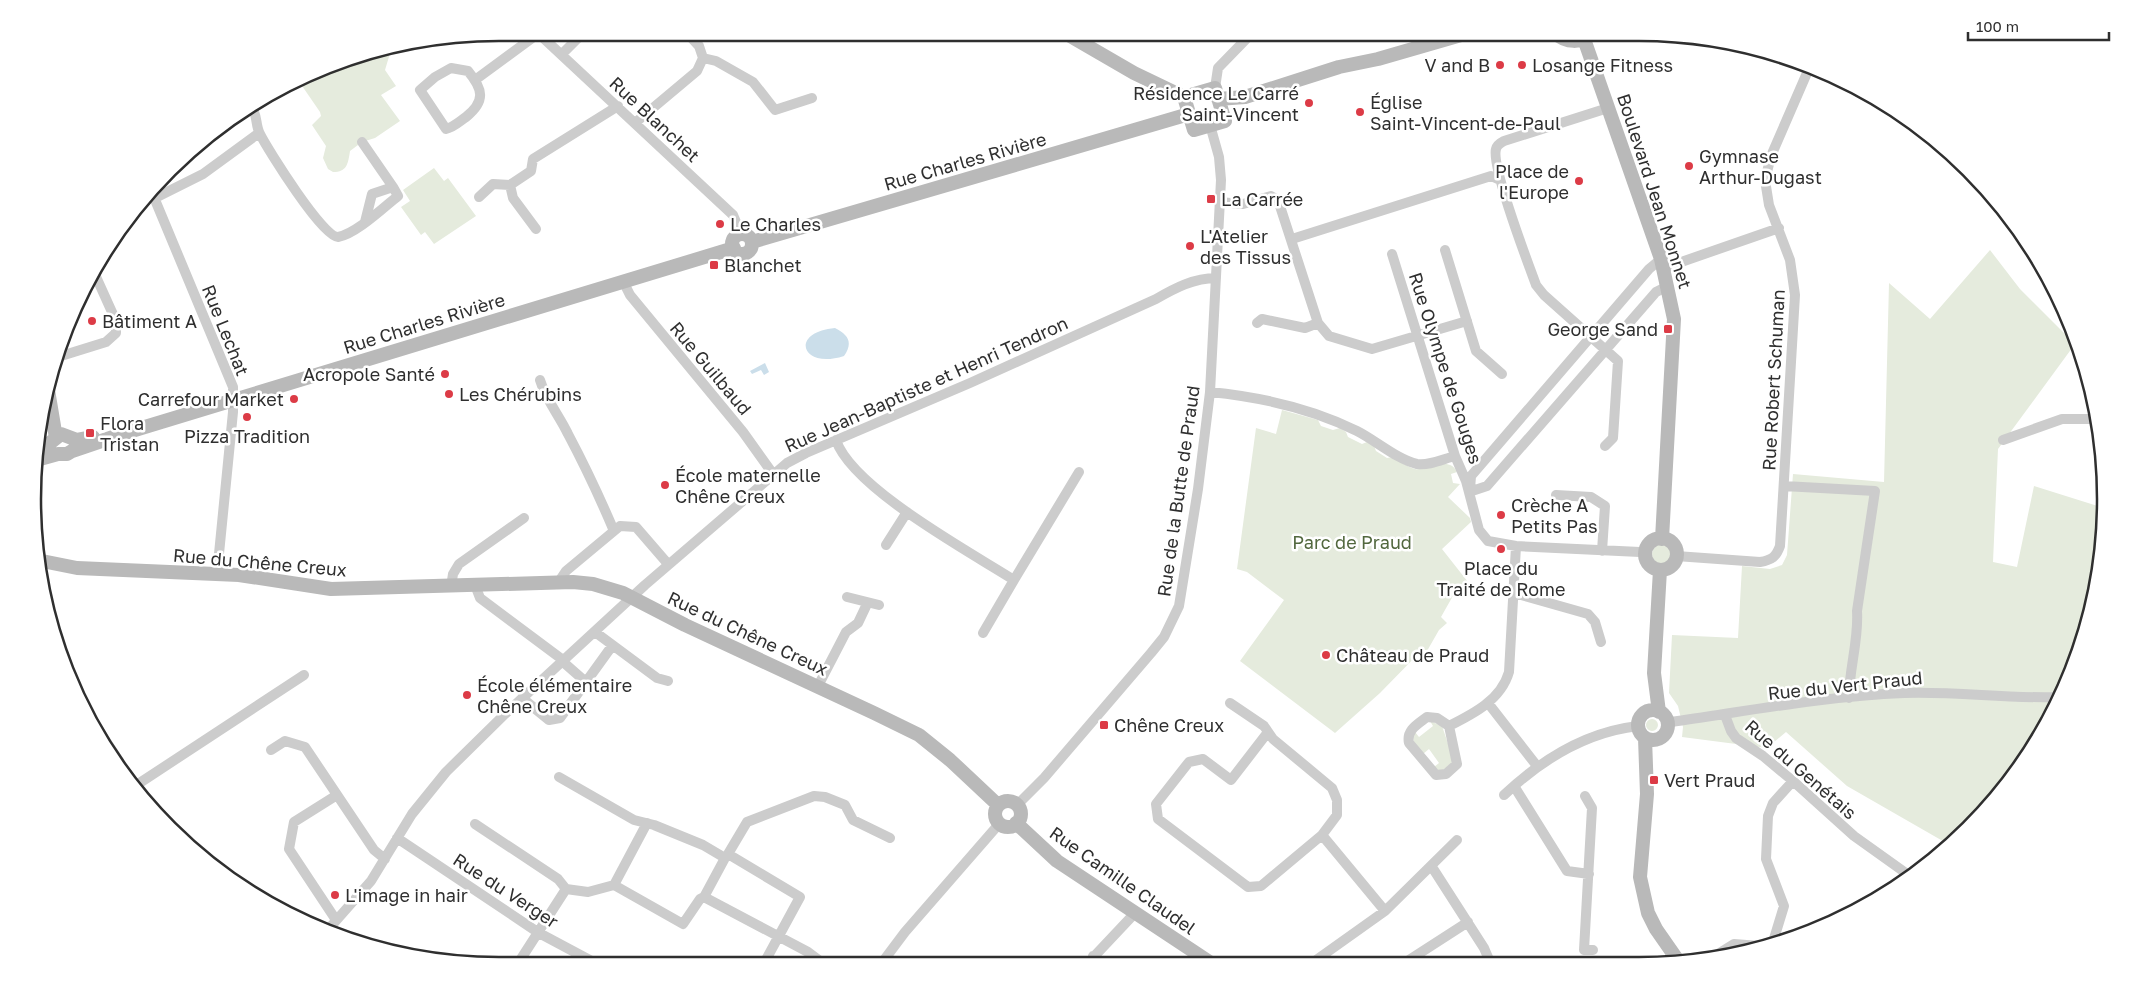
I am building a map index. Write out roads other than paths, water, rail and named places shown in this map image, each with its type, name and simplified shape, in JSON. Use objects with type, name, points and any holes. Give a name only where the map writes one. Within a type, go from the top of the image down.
[{"type":"street","points":[[475,80],[528,41]]},
{"type":"street","name":"Rue Blanchet","points":[[548,41],[733,215],[746,238]]},
{"type":"street","points":[[562,54],[574,41]]},
{"type":"street","points":[[635,123],[697,71],[703,58],[695,41]]},
{"type":"street","points":[[1080,41],[1134,73],[1184,97],[1217,93],[1245,97]]},
{"type":"street","points":[[1184,97],[1194,130],[1225,120],[1217,93],[1218,68],[1244,41]]},
{"type":"street","points":[[1222,112],[1245,97],[1339,67],[1378,59],[1439,41]]},
{"type":"street","name":"Boulevard Jean Monnet","points":[[1589,41],[1608,108],[1662,263],[1674,319],[1662,538]]},
{"type":"street","points":[[703,58],[716,61],[753,82],[775,110],[812,98]]},
{"type":"street","points":[[451,68],[468,71],[475,80],[480,87],[480,100],[476,109],[446,129],[420,90],[435,77],[451,68]]},
{"type":"street","name":"Rue Robert Schuman","points":[[1676,556],[1760,562],[1770,560],[1776,556],[1780,546],[1795,295],[1790,260],[1766,193],[1765,174],[1807,73]]},
{"type":"street","points":[[479,196],[493,184],[510,185],[531,171],[533,159],[618,106]]},
{"type":"street","points":[[1605,446],[1613,438],[1618,361],[1536,285],[1500,180],[1496,152],[1501,143],[1608,108]]},
{"type":"street","points":[[254,113],[259,133],[317,221],[333,236],[338,237],[350,232],[398,196],[362,142]]},
{"type":"street","name":"Rue Charles Rivière","points":[[43,457],[62,443],[84,440],[113,432],[125,433],[624,284],[734,248],[738,253],[744,254],[751,248],[746,238],[1189,114]]},
{"type":"street","name":"Rue de la Butte de Praud","points":[[1016,805],[1044,778],[1164,637],[1173,620],[1184,584],[1210,392],[1219,202],[1219,157],[1210,125]]},
{"type":"street","points":[[157,195],[203,174],[259,133]]},
{"type":"street","points":[[1292,239],[1492,176],[1500,180]]},
{"type":"street","points":[[510,185],[513,198],[536,229]]},
{"type":"street","points":[[365,222],[372,194],[393,187]]},
{"type":"street","points":[[1219,202],[1243,204],[1271,196],[1276,198],[1282,207],[1318,323],[1329,336],[1372,349],[1467,321]]},
{"type":"street","name":"Rue Lechat","points":[[155,197],[233,387],[217,574]]},
{"type":"street","points":[[1668,286],[1656,292],[1486,486],[1470,492],[1471,476],[1591,338],[1662,263],[1779,228]]},
{"type":"street","points":[[1445,250],[1476,351],[1502,374]]},
{"type":"street","name":"Rue Olympe de Gouges","points":[[1392,254],[1455,456],[1470,492],[1477,522],[1483,536],[1493,544],[1645,554]]},
{"type":"street","name":"Rue Jean-Baptiste et Henri Tendron","points":[[332,925],[371,881],[412,814],[446,772],[522,698],[668,564],[773,474],[799,456],[970,383],[1177,288],[1198,279],[1216,278]]},
{"type":"street","points":[[65,355],[109,341],[116,333],[116,321],[98,279]]},
{"type":"street","name":"Rue Guilbaud","points":[[624,284],[635,302],[743,432],[773,474]]},
{"type":"street","points":[[1257,324],[1262,319],[1305,328],[1318,323]]},
{"type":"street","points":[[540,380],[545,396],[555,409],[568,434],[614,531]]},
{"type":"street","points":[[1210,392],[1279,403],[1320,415],[1357,431],[1414,463],[1426,464],[1455,456]]},
{"type":"street","points":[[44,450],[62,443],[51,407]]},
{"type":"street","points":[[1528,411],[1542,424]]},
{"type":"street","points":[[2003,440],[2062,420],[2090,419]]},
{"type":"street","points":[[836,440],[843,454],[883,495],[1014,580]]},
{"type":"street","points":[[983,633],[1079,472]]},
{"type":"street","points":[[1784,486],[1875,491],[1857,611],[1858,630],[1848,686],[1849,698]]},
{"type":"street","points":[[1556,495],[1590,497],[1605,506],[1602,551]]},
{"type":"street","points":[[886,545],[908,512]]},
{"type":"street","points":[[451,587],[453,574],[460,564],[524,518]]},
{"type":"street","points":[[558,583],[566,571],[620,526],[634,526],[668,564]]},
{"type":"street","points":[[1662,538],[1672,544],[1676,556],[1671,566],[1660,570],[1649,564],[1645,554],[1649,543],[1662,538]]},
{"type":"street","points":[[1449,726],[1478,711],[1488,703],[1504,683],[1509,672],[1516,546]]},
{"type":"street","name":"Rue du Chêne Creux","points":[[45,562],[77,568],[217,574],[331,589],[558,583],[593,584],[633,598],[685,626],[818,686],[919,735],[950,760],[998,805]]},
{"type":"street","points":[[1659,712],[1654,673],[1660,570]]},
{"type":"street","points":[[475,585],[480,598],[563,661],[587,683]]},
{"type":"street","points":[[1514,593],[1588,614],[1595,622],[1601,642]]},
{"type":"street","points":[[847,597],[867,604],[879,605]]},
{"type":"street","points":[[818,686],[846,632],[858,623],[867,604]]},
{"type":"street","points":[[595,632],[657,678],[668,681]]},
{"type":"street","points":[[522,698],[549,720],[560,718],[612,646]]},
{"type":"street","points":[[1654,673],[1644,713],[1639,719],[1647,734],[1647,794],[1640,877],[1642,893],[1656,929],[1676,955]]},
{"type":"street","points":[[140,783],[304,675]]},
{"type":"street","name":"Rue du Vert Praud","points":[[1725,715],[1849,698],[1933,693],[2029,698],[2052,697]]},
{"type":"street","points":[[1230,703],[1264,726],[1273,739],[1329,784],[1336,794],[1337,815],[1329,828],[1261,886],[1255,888],[1248,887],[1158,819],[1156,804],[1189,762],[1203,759],[1231,780],[1268,732]]},
{"type":"street","points":[[1488,703],[1537,766]]},
{"type":"street","points":[[1504,795],[1537,766],[1579,743],[1665,733],[1668,725],[1666,718],[1659,712],[1652,710],[1644,713]]},
{"type":"street","name":"Rue du Genétais","points":[[1668,725],[1671,722],[1725,715],[1736,738],[1763,756],[1854,836],[1904,872]]},
{"type":"street","points":[[1427,717],[1437,718],[1449,726],[1457,764],[1446,774],[1436,775],[1409,743],[1408,737],[1410,731],[1427,717]]},
{"type":"street","points":[[271,750],[285,741],[305,747],[374,850],[385,859]]},
{"type":"street","points":[[559,777],[634,820],[646,823],[726,856],[800,897],[767,957]]},
{"type":"street","points":[[1775,935],[1784,903],[1766,859],[1768,816],[1773,804],[1793,781]]},
{"type":"street","points":[[1514,786],[1567,871],[1575,874],[1588,874]]},
{"type":"street","points":[[336,920],[289,849],[294,822],[337,795]]},
{"type":"street","points":[[475,824],[558,879],[566,889],[588,892],[614,885],[683,924],[700,899],[704,897],[747,822],[814,796],[825,797],[845,805],[853,820],[890,838]]},
{"type":"street","points":[[1585,796],[1592,808],[1584,950],[1593,950]]},
{"type":"street","points":[[1008,801],[1016,805],[1020,815],[1016,823],[1007,827],[999,824],[995,815],[998,805],[1008,801]]},
{"type":"street","points":[[614,885],[646,823]]},
{"type":"street","name":"Rue Camille Claudel","points":[[1016,823],[1057,861],[1202,957]]},
{"type":"street","points":[[887,957],[905,932],[999,824]]},
{"type":"street","points":[[1322,835],[1385,911]]},
{"type":"street","name":"Rue du Verger","points":[[397,838],[539,933],[584,957]]},
{"type":"street","points":[[1320,957],[1385,911],[1432,867],[1457,840]]},
{"type":"street","points":[[1432,867],[1468,922],[1487,957]]},
{"type":"street","points":[[522,957],[566,889]]},
{"type":"street","points":[[704,897],[815,957]]},
{"type":"street","points":[[1093,957],[1135,913]]},
{"type":"street","points":[[1414,957],[1468,922]]},
{"type":"street","points":[[1727,948],[1734,944],[1742,945]]},
{"type":"water","points":[[835,328],[844,333],[849,343],[844,356],[829,359],[818,358],[810,354],[806,349],[806,342],[811,336],[820,331]]},
{"type":"water","points":[[765,363],[769,372],[764,375],[761,370],[752,374],[750,371]]},
{"type":"place","name":"V and B","points":[[1500,65]]},
{"type":"place","name":"Losange Fitness","points":[[1522,65]]},
{"type":"place","name":"Résidence Le Carré Saint-Vincent","points":[[1309,103]]},
{"type":"place","name":"Église Saint-Vincent-de-Paul","points":[[1360,112]]},
{"type":"place","name":"Gymnase Arthur-Dugast","points":[[1689,166]]},
{"type":"place","name":"Place de l'Europe","points":[[1579,181]]},
{"type":"place","name":"La Carrée","points":[[1211,199]]},
{"type":"place","name":"Le Charles","points":[[720,224]]},
{"type":"place","name":"L'Atelier des Tissus","points":[[1190,246]]},
{"type":"place","name":"Blanchet","points":[[714,265]]},
{"type":"place","name":"Bâtiment A","points":[[92,321]]},
{"type":"place","name":"George Sand","points":[[1668,329]]},
{"type":"place","name":"Acropole Santé","points":[[445,374]]},
{"type":"place","name":"Les Chérubins","points":[[449,394]]},
{"type":"place","name":"Carrefour Market","points":[[294,399]]},
{"type":"place","name":"Pizza Tradition","points":[[247,417]]},
{"type":"place","name":"Flora Tristan","points":[[90,433]]},
{"type":"place","name":"École maternelle Chêne Creux","points":[[665,485]]},
{"type":"place","name":"Crèche A Petits Pas","points":[[1501,515]]},
{"type":"place","name":"Place du Traité de Rome","points":[[1501,549]]},
{"type":"place","name":"Château de Praud","points":[[1326,655]]},
{"type":"place","name":"École élémentaire Chêne Creux","points":[[467,695]]},
{"type":"place","name":"Chêne Creux","points":[[1104,725]]},
{"type":"place","name":"Vert Praud","points":[[1654,780]]},
{"type":"place","name":"L'image in hair","points":[[335,895]]},
{"type":"park label","name":"Parc de Praud","points":[[1352,542]]}]
